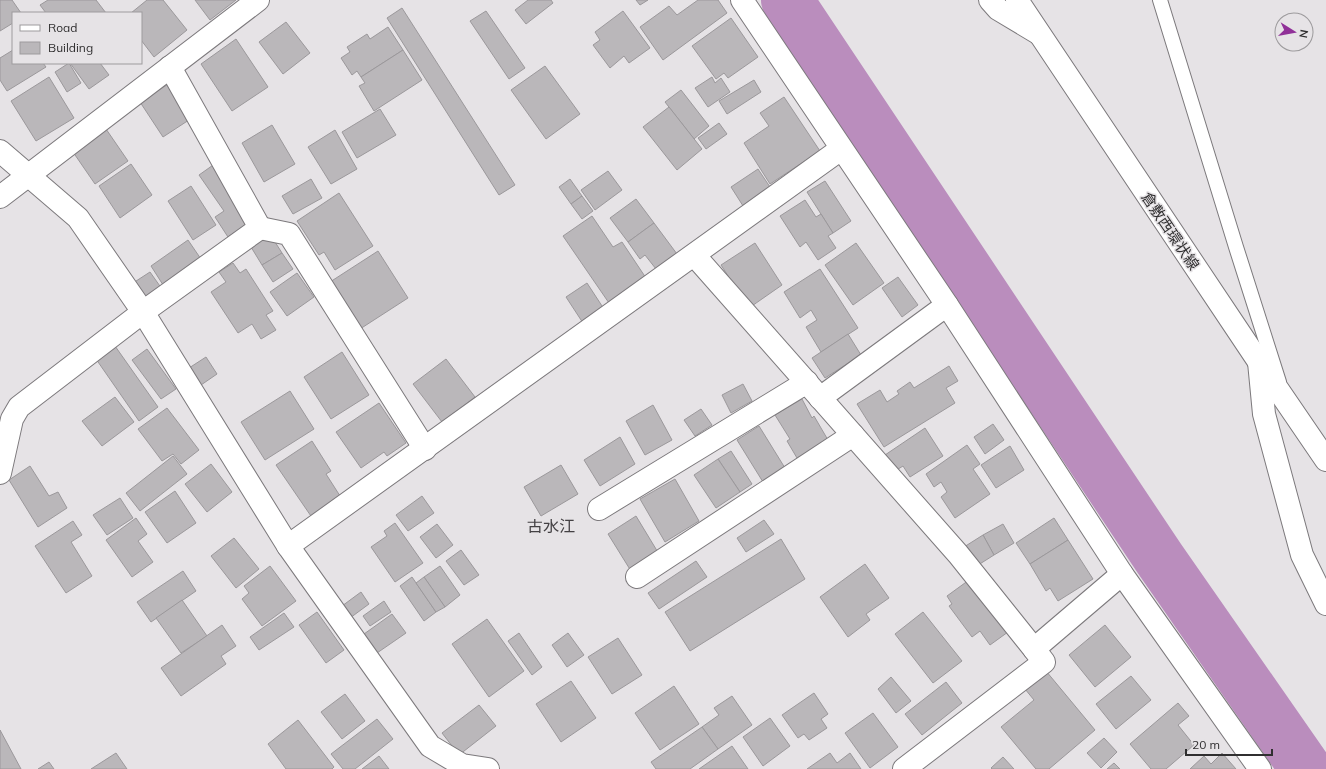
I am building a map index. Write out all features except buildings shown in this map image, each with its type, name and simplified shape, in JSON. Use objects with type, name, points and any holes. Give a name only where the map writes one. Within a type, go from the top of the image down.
[{"type":"street","points":[[0,197],[258,0]]},
{"type":"street","points":[[742,0],[841,150],[947,305],[1122,574],[1260,769]]},
{"type":"street","points":[[990,0],[998,8],[1038,33]]},
{"type":"street","name":"倉敷西環状線","points":[[1017,0],[1326,460]]},
{"type":"street","points":[[170,67],[260,228]]},
{"type":"street","points":[[288,546],[841,150]]},
{"type":"street","points":[[0,151],[78,218],[143,312],[288,546],[430,746],[462,765],[488,769]]},
{"type":"street","points":[[0,474],[12,419],[19,407],[143,312],[260,228],[289,234],[425,449]]},
{"type":"street","points":[[695,256],[958,554],[1044,662],[904,769]]},
{"type":"street","points":[[599,509],[814,390],[947,305]]},
{"type":"street","points":[[1259,362],[1264,414],[1302,555],[1326,604]]},
{"type":"street","points":[[637,577],[853,435]]},
{"type":"street","points":[[1034,649],[1122,574]]},
{"type":"lane","points":[[1160,0],[1236,247],[1286,401]]},
{"type":"waterway","points":[[787,0],[1159,558],[1306,769]]},
{"type":"district","name":"古水江","points":[[551,526]]}]
